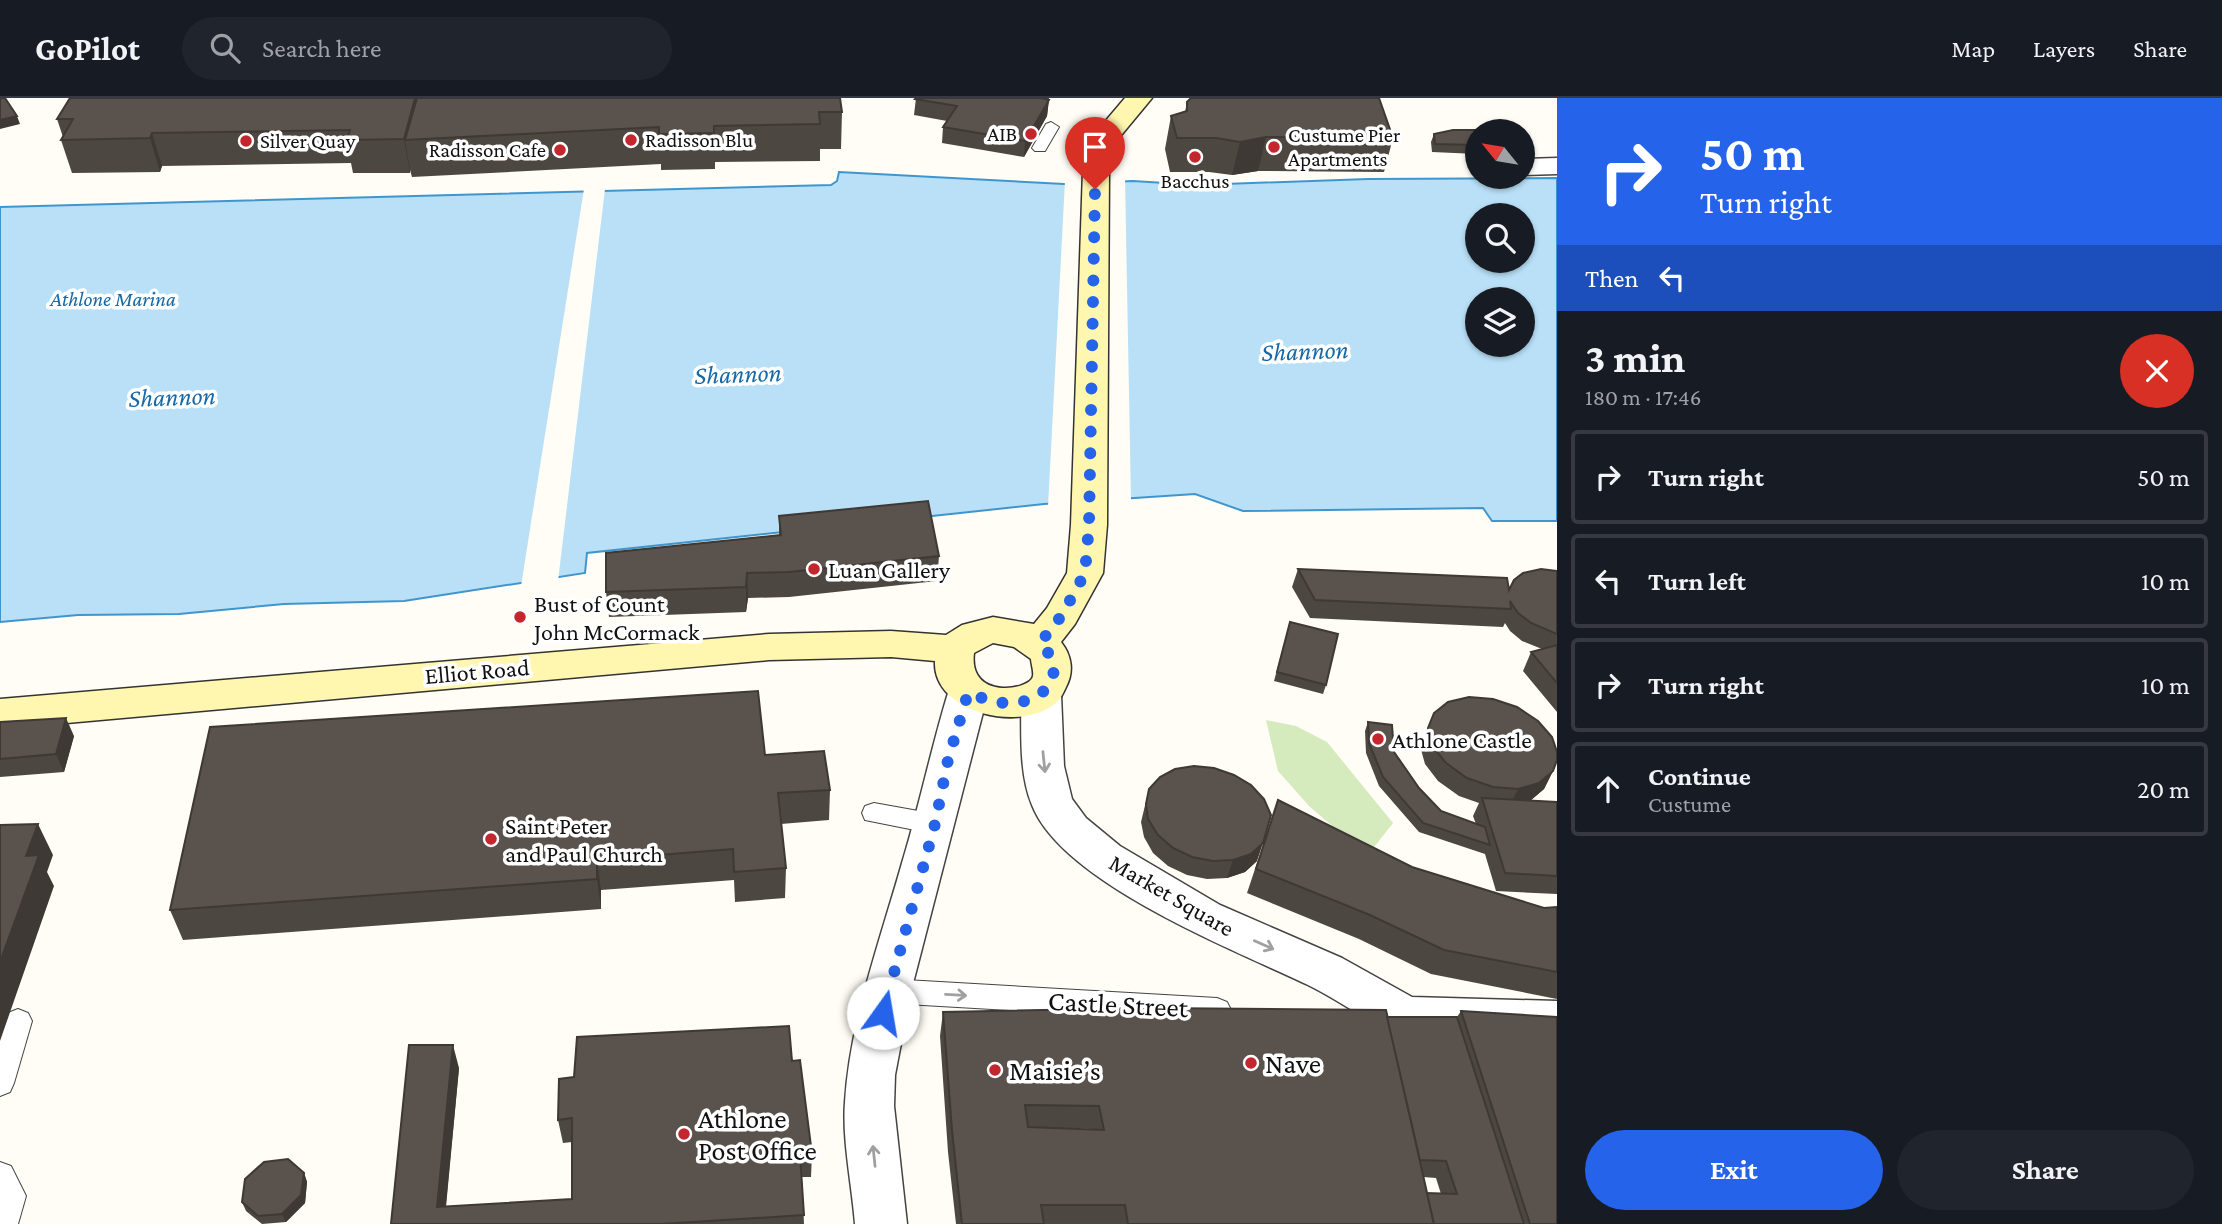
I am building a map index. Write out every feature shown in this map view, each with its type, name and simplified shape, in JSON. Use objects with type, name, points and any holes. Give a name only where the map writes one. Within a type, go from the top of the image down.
[{"type":"main road","points":[[1040,643],[1062,615],[1085,573],[1089,525],[1097,160],[1105,137],[1139,98]]},
{"type":"main road","points":[[993,630],[1017,633],[1040,643],[1049,653],[1054,674],[1041,694],[1013,703],[997,702],[968,693],[953,671],[955,649],[977,633],[993,630]]},
{"type":"main road","name":"Elliot Road","points":[[0,715],[769,647],[891,644],[955,649]]},
{"type":"street","points":[[1535,167],[1557,166]]},
{"type":"street","points":[[881,1224],[869,1106],[871,1075],[888,991],[968,693]]},
{"type":"street","name":"Market Square","points":[[1041,694],[1044,766],[1052,804],[1071,830],[1105,858],[1204,918],[1326,972],[1406,1017]]},
{"type":"street","points":[[1406,1017],[1557,1021]]},
{"type":"lane","points":[[1040,148],[1051,127]]},
{"type":"lane","points":[[874,813],[935,824]]},
{"type":"lane","name":"Castle Street","points":[[888,991],[1247,1012]]},
{"type":"lane","points":[[1356,1018],[1406,1017]]},
{"type":"lane","points":[[0,1083],[18,1021]]},
{"type":"lane","points":[[0,1175],[10,1196],[3,1224]]},
{"type":"green space","points":[[1266,720],[1296,726],[1327,742],[1393,823],[1367,856],[1309,806],[1278,771]]},
{"type":"water","points":[[839,172],[1064,184],[1133,181],[1197,185],[1465,178],[1465,189],[1535,189],[1535,178],[1557,178],[1557,521],[1492,521],[1483,508],[1243,511],[1195,494],[1044,504],[587,553],[585,573],[404,601],[284,604],[179,614],[78,615],[0,622],[0,207],[831,185],[837,181]]},
{"type":"pier","points":[[1125,178],[1131,502],[1048,507],[1065,181]]},
{"type":"pier","points":[[584,189],[605,189],[558,581],[521,586]]},
{"type":"building","points":[[0,98],[5,98],[17,116],[0,120]]},
{"type":"building","points":[[70,98],[415,98],[404,139],[347,140],[350,130],[152,133],[150,138],[61,140],[73,119],[57,119]]},
{"type":"building","points":[[417,98],[840,98],[842,112],[819,112],[820,124],[714,126],[714,133],[659,134],[659,127],[405,140]]},
{"type":"building","points":[[916,98],[1049,100],[1025,141],[943,127],[957,106]]},
{"type":"building","points":[[1191,98],[1379,98],[1393,138],[1266,137],[1240,142],[1216,138],[1177,138],[1171,116],[1187,111],[1187,102]]},
{"type":"building","points":[[1465,130],[1465,145],[1435,144],[1434,134]]},
{"type":"building","points":[[928,501],[939,556],[789,572],[747,573],[746,587],[606,592],[606,553],[781,535],[779,516]]},
{"type":"building","points":[[1298,569],[1507,578],[1509,590],[1514,580],[1523,573],[1541,569],[1557,571],[1557,634],[1531,623],[1518,613],[1510,601],[1511,609],[1315,600]]},
{"type":"building","points":[[1290,622],[1338,634],[1326,685],[1277,672]]},
{"type":"building","points":[[1557,645],[1557,683],[1531,652]]},
{"type":"building","name":"Saint Peter and Paul Church","points":[[758,691],[765,755],[824,751],[830,790],[778,793],[786,868],[734,872],[733,849],[597,860],[597,879],[170,910],[210,727]]},
{"type":"building","points":[[1469,697],[1493,699],[1517,707],[1538,721],[1552,737],[1557,752],[1553,771],[1539,783],[1518,789],[1493,787],[1467,778],[1446,763],[1432,746],[1428,728],[1434,713],[1448,702]]},
{"type":"building","points":[[66,718],[56,754],[0,759],[0,722]]},
{"type":"building","points":[[1368,722],[1392,725],[1394,752],[1419,788],[1441,811],[1485,827],[1490,845],[1423,823],[1383,777],[1369,743]]},
{"type":"building","points":[[1194,766],[1214,768],[1234,775],[1251,785],[1264,799],[1271,815],[1263,843],[1251,854],[1233,860],[1213,861],[1192,857],[1173,848],[1158,835],[1148,819],[1146,804],[1149,789],[1160,777],[1175,769]]},
{"type":"building","points":[[1482,798],[1557,802],[1557,876],[1505,873]]},
{"type":"building","points":[[1278,800],[1412,867],[1544,908],[1557,907],[1557,972],[1444,950],[1370,915],[1256,869]]},
{"type":"building","points":[[38,824],[26,856],[39,855],[0,962],[0,825]]},
{"type":"building","points":[[1150,1008],[1386,1010],[1434,1224],[1128,1224],[1125,1205],[1041,1205],[1044,1224],[962,1224],[943,1012]],"holes":[[[1025,1105],[1099,1106],[1104,1130],[1028,1127]]]},
{"type":"building","points":[[1461,1011],[1557,1017],[1557,1224],[1530,1224]]},
{"type":"building","points":[[1387,1017],[1457,1017],[1524,1224],[1434,1224],[1427,1193],[1457,1194],[1446,1161],[1420,1160]]},
{"type":"building","name":"Athlone Post Office","points":[[789,1026],[792,1061],[800,1060],[812,1154],[800,1155],[804,1215],[661,1224],[391,1224],[409,1045],[453,1045],[437,1207],[572,1199],[572,1118],[558,1120],[559,1079],[574,1077],[577,1037]]},
{"type":"building","points":[[288,1159],[304,1173],[301,1195],[282,1214],[258,1216],[242,1202],[245,1179],[264,1162]]},
{"type":"place","name":"AIB","points":[[1031,134]]},
{"type":"place","name":"Radisson Blu","points":[[631,140]]},
{"type":"place","name":"Silver Quay","points":[[246,141]]},
{"type":"place","name":"Custume Pier Apartments","points":[[1274,147]]},
{"type":"place","name":"Radisson Cafe","points":[[560,150]]},
{"type":"place","name":"Bacchus","points":[[1195,157]]},
{"type":"place","name":"Luan Gallery","points":[[814,569]]},
{"type":"place","name":"Bust of Count John McCormack","points":[[520,617]]},
{"type":"place","name":"Athlone Castle","points":[[1378,739]]},
{"type":"place","name":"Saint Peter and Paul Church","points":[[491,839]]},
{"type":"place","name":"Nave","points":[[1251,1063]]},
{"type":"place","name":"Maisie’s","points":[[995,1070]]},
{"type":"place","name":"Athlone Post Office","points":[[684,1134]]},
{"type":"route","points":[[883,1013],[935,824],[954,737],[968,693],[997,702],[1013,703],[1041,694],[1054,674],[1054,663],[1040,643],[1062,615],[1085,573],[1089,525],[1095,189]]},
{"type":"water label","name":"Athlone Marina","points":[[113,299]]},
{"type":"water label","name":"Shannon","points":[[1305,351]]},
{"type":"water label","name":"Shannon","points":[[738,374]]},
{"type":"water label","name":"Shannon","points":[[172,397]]}]
